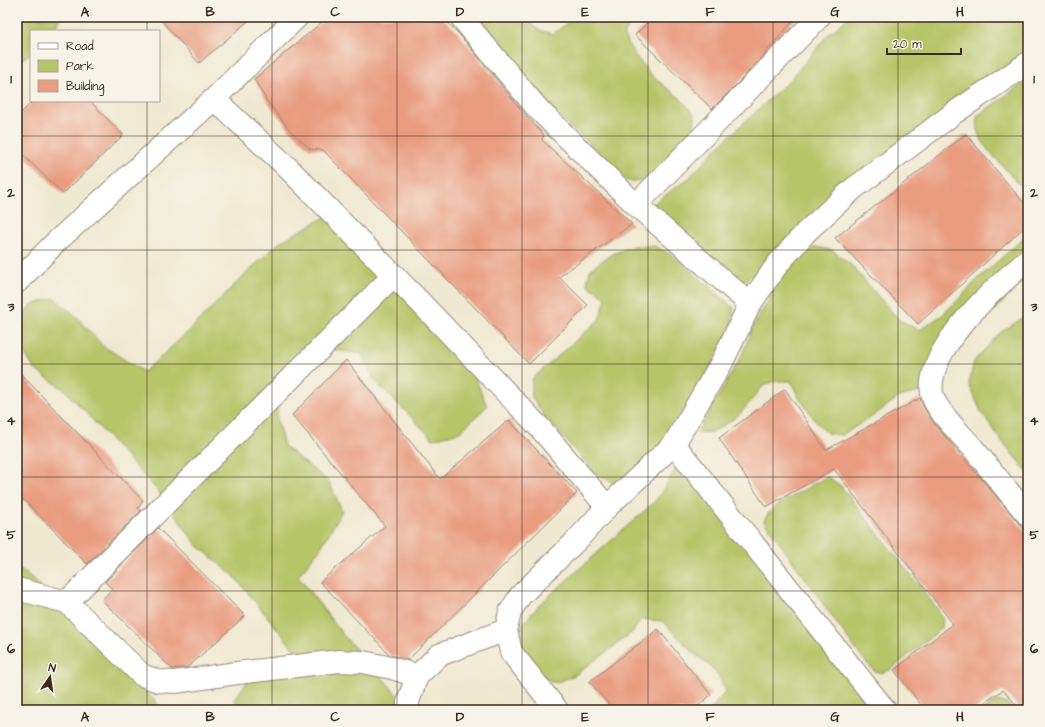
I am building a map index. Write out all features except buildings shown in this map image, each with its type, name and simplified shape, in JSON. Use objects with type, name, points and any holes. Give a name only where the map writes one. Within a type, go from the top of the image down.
[{"type":"street","points":[[17,282],[56,242],[214,99],[297,17]]},
{"type":"street","points":[[461,17],[538,109],[636,205],[750,304]]},
{"type":"street","points":[[636,205],[819,17]]},
{"type":"street","points":[[557,710],[511,652],[506,630],[510,612],[520,596],[576,541],[607,507],[674,444],[722,362],[750,304],[777,265],[806,232],[853,189],[954,113],[1028,63]]},
{"type":"street","points":[[214,99],[286,166],[394,275],[540,429],[607,507]]},
{"type":"street","points":[[1028,260],[974,309],[941,353],[933,374],[932,395],[941,412],[1028,515]]},
{"type":"street","points":[[67,602],[394,275]]},
{"type":"street","points":[[674,444],[884,710]]},
{"type":"street","points":[[17,589],[67,602],[142,675],[158,682],[175,682],[339,661],[363,662],[392,668],[417,676]]},
{"type":"street","points":[[408,710],[408,702],[417,676],[439,655],[506,630]]},
{"type":"green space","points":[[17,17],[61,17],[54,30],[30,30],[30,54],[17,63]]},
{"type":"green space","points":[[478,17],[525,17],[538,30],[553,34],[575,17],[636,17],[623,35],[634,54],[653,77],[680,98],[695,115],[694,131],[646,181],[626,181],[590,144],[559,118],[502,50]]},
{"type":"green space","points":[[849,17],[1028,17],[1028,56],[741,284],[687,238],[653,204],[689,178],[720,145],[791,79],[827,36]]},
{"type":"green space","points":[[1028,80],[1028,194],[988,150],[978,134],[977,116]]},
{"type":"green space","points":[[332,213],[446,339],[475,377],[487,406],[460,432],[433,439],[374,380],[362,354],[330,349],[279,384],[277,419],[284,446],[329,482],[342,511],[320,549],[298,576],[343,635],[410,710],[241,710],[234,700],[258,667],[297,653],[233,575],[197,545],[156,489],[65,390],[34,369],[17,340],[17,322],[31,305],[54,298],[75,315],[103,346],[144,372],[189,331],[244,275],[280,242]]},
{"type":"green space","points":[[1028,234],[1028,277],[970,335],[943,359],[933,388],[899,397],[873,416],[842,435],[827,433],[817,423],[798,396],[791,381],[775,381],[763,386],[740,414],[726,424],[712,432],[697,433],[742,355],[752,328],[767,303],[774,287],[801,254],[816,247],[832,250],[852,266],[899,320],[919,330],[941,316],[977,280]]},
{"type":"green space","points":[[633,246],[654,246],[674,256],[734,308],[731,330],[674,430],[633,479],[613,483],[594,472],[544,416],[532,397],[532,379],[599,320],[606,298],[587,284],[590,270],[610,255]]},
{"type":"green space","points":[[1028,314],[1028,473],[1001,440],[981,412],[969,384],[974,361],[1000,333]]},
{"type":"green space","points":[[686,453],[889,710],[710,710],[726,691],[716,671],[695,654],[662,621],[641,619],[633,632],[575,675],[556,683],[536,674],[521,650],[523,624],[540,604],[657,499]]},
{"type":"green space","points":[[828,477],[841,486],[939,611],[943,621],[942,628],[890,670],[882,673],[874,671],[859,654],[764,521],[769,512],[777,506],[815,483]]},
{"type":"green space","points":[[17,570],[26,572],[164,710],[17,710]]},
{"type":"green space","points":[[999,701],[1008,704],[1013,710],[983,710],[992,703]]}]
